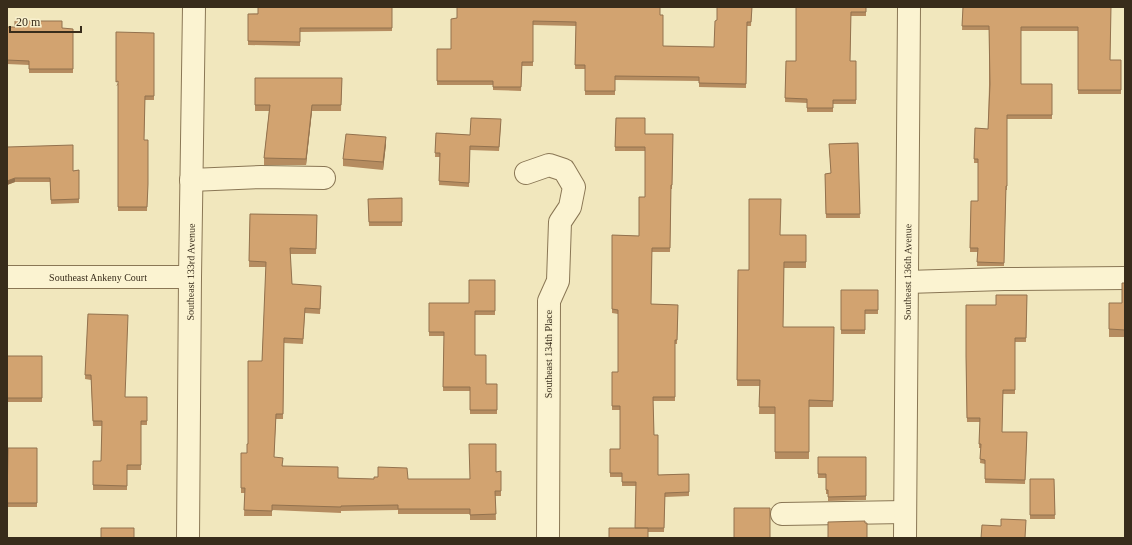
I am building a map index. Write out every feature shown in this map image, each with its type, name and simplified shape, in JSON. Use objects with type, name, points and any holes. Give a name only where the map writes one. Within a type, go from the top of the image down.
[{"type":"street","name":"Southeast 133rd Avenue","points":[[188,538],[194,7]]},
{"type":"street","name":"Southeast 136th Avenue","points":[[905,538],[909,7]]},
{"type":"street","name":"Southeast 134th Place","points":[[526,173],[549,165],[564,170],[574,187],[570,207],[560,222],[558,281],[549,301],[548,538]]},
{"type":"street","points":[[191,180],[262,177],[324,178]]},
{"type":"street","name":"Southeast Ankeny Court","points":[[7,277],[190,276]]},
{"type":"street","points":[[907,282],[1004,278],[1125,278]]},
{"type":"street","points":[[782,514],[905,512]]},
{"type":"building","points":[[258,7],[392,7],[392,28],[300,28],[300,42],[248,41],[248,14],[258,14]]},
{"type":"building","points":[[457,7],[660,7],[660,15],[663,15],[663,46],[714,47],[717,7],[752,7],[751,22],[747,22],[746,84],[699,83],[699,77],[615,76],[615,91],[585,91],[585,65],[575,65],[576,22],[533,21],[533,62],[522,62],[521,87],[493,87],[493,81],[437,81],[437,49],[451,49],[451,19],[457,18]]},
{"type":"building","points":[[796,7],[866,7],[866,12],[851,12],[850,61],[856,61],[856,100],[833,100],[833,108],[807,108],[807,99],[785,98],[786,61],[796,61]]},
{"type":"building","points":[[963,7],[1111,7],[1110,60],[1121,60],[1121,90],[1078,90],[1078,27],[1021,27],[1021,84],[1052,84],[1052,115],[1007,115],[1007,186],[1004,263],[977,262],[978,248],[970,248],[971,201],[978,201],[978,159],[974,159],[975,128],[988,129],[990,84],[989,26],[962,26]]},
{"type":"building","points":[[15,21],[62,21],[62,28],[73,29],[73,69],[29,69],[29,61],[7,60],[7,27],[15,27]]},
{"type":"building","points":[[116,32],[154,33],[154,96],[145,96],[144,140],[148,140],[147,207],[118,207],[118,81],[116,82]]},
{"type":"building","points":[[255,78],[342,78],[341,105],[312,105],[306,159],[264,158],[270,105],[255,105]]},
{"type":"building","points":[[471,118],[501,119],[499,147],[470,146],[469,183],[439,181],[440,153],[435,153],[436,133],[470,135]]},
{"type":"building","points":[[616,118],[645,118],[645,134],[673,134],[670,248],[652,248],[651,304],[678,305],[677,340],[675,340],[675,397],[653,397],[654,435],[658,435],[658,475],[689,474],[689,492],[665,493],[664,528],[635,528],[636,482],[622,482],[622,473],[610,473],[610,449],[620,449],[620,406],[612,406],[612,372],[618,372],[618,310],[612,309],[612,235],[639,236],[639,197],[645,197],[645,147],[615,147]]},
{"type":"building","points":[[346,134],[386,137],[383,162],[343,159]]},
{"type":"building","points":[[858,143],[860,214],[826,214],[825,174],[831,173],[829,144]]},
{"type":"building","points":[[73,145],[73,171],[79,170],[79,199],[51,200],[50,178],[15,178],[7,181],[7,147]]},
{"type":"building","points":[[402,198],[402,222],[369,222],[368,199]]},
{"type":"building","points":[[749,199],[781,199],[780,235],[806,235],[806,262],[784,262],[783,327],[834,327],[833,401],[809,400],[809,452],[775,452],[775,407],[759,407],[760,380],[737,380],[738,270],[749,270]]},
{"type":"building","points":[[250,214],[317,215],[316,249],[290,248],[292,284],[321,286],[320,309],[305,308],[303,339],[284,338],[283,414],[276,414],[274,457],[283,458],[282,466],[338,467],[338,478],[374,479],[374,477],[378,477],[378,467],[407,468],[408,479],[470,479],[469,444],[496,444],[496,472],[501,471],[501,491],[495,491],[496,514],[470,515],[470,509],[398,509],[398,505],[341,507],[272,505],[272,511],[244,510],[245,488],[241,488],[241,453],[247,453],[248,444],[248,361],[262,361],[266,262],[249,261]]},
{"type":"building","points":[[469,280],[495,280],[495,311],[475,311],[475,355],[486,355],[486,384],[497,384],[497,410],[470,410],[470,387],[443,387],[444,332],[429,332],[429,303],[469,303]]},
{"type":"building","points":[[1122,283],[1125,283],[1125,330],[1109,329],[1109,303],[1122,303]]},
{"type":"building","points":[[841,290],[878,290],[878,310],[865,310],[865,330],[841,330]]},
{"type":"building","points":[[996,295],[1027,295],[1026,338],[1015,338],[1015,390],[1003,390],[1002,432],[1027,432],[1025,480],[985,479],[985,460],[980,459],[980,418],[967,418],[966,305],[996,305]]},
{"type":"building","points":[[88,314],[128,315],[125,397],[147,397],[147,421],[141,421],[141,465],[127,465],[127,486],[93,485],[93,461],[101,461],[102,421],[93,421],[91,375],[85,375]]},
{"type":"building","points":[[7,356],[42,356],[42,398],[7,398]]},
{"type":"building","points":[[8,448],[37,448],[37,503],[7,503]]},
{"type":"building","points":[[818,457],[866,457],[866,496],[828,497],[828,490],[826,490],[826,474],[818,474]]},
{"type":"building","points":[[1030,479],[1054,479],[1055,515],[1030,515]]},
{"type":"building","points":[[734,508],[770,508],[770,538],[734,538]]},
{"type":"building","points":[[1001,519],[1026,520],[1025,538],[981,538],[982,525],[1001,526]]},
{"type":"building","points":[[865,521],[865,523],[867,523],[867,538],[828,538],[828,522]]},
{"type":"building","points":[[101,528],[134,528],[134,538],[101,538]]},
{"type":"building","points":[[609,528],[648,528],[648,538],[609,538]]}]
